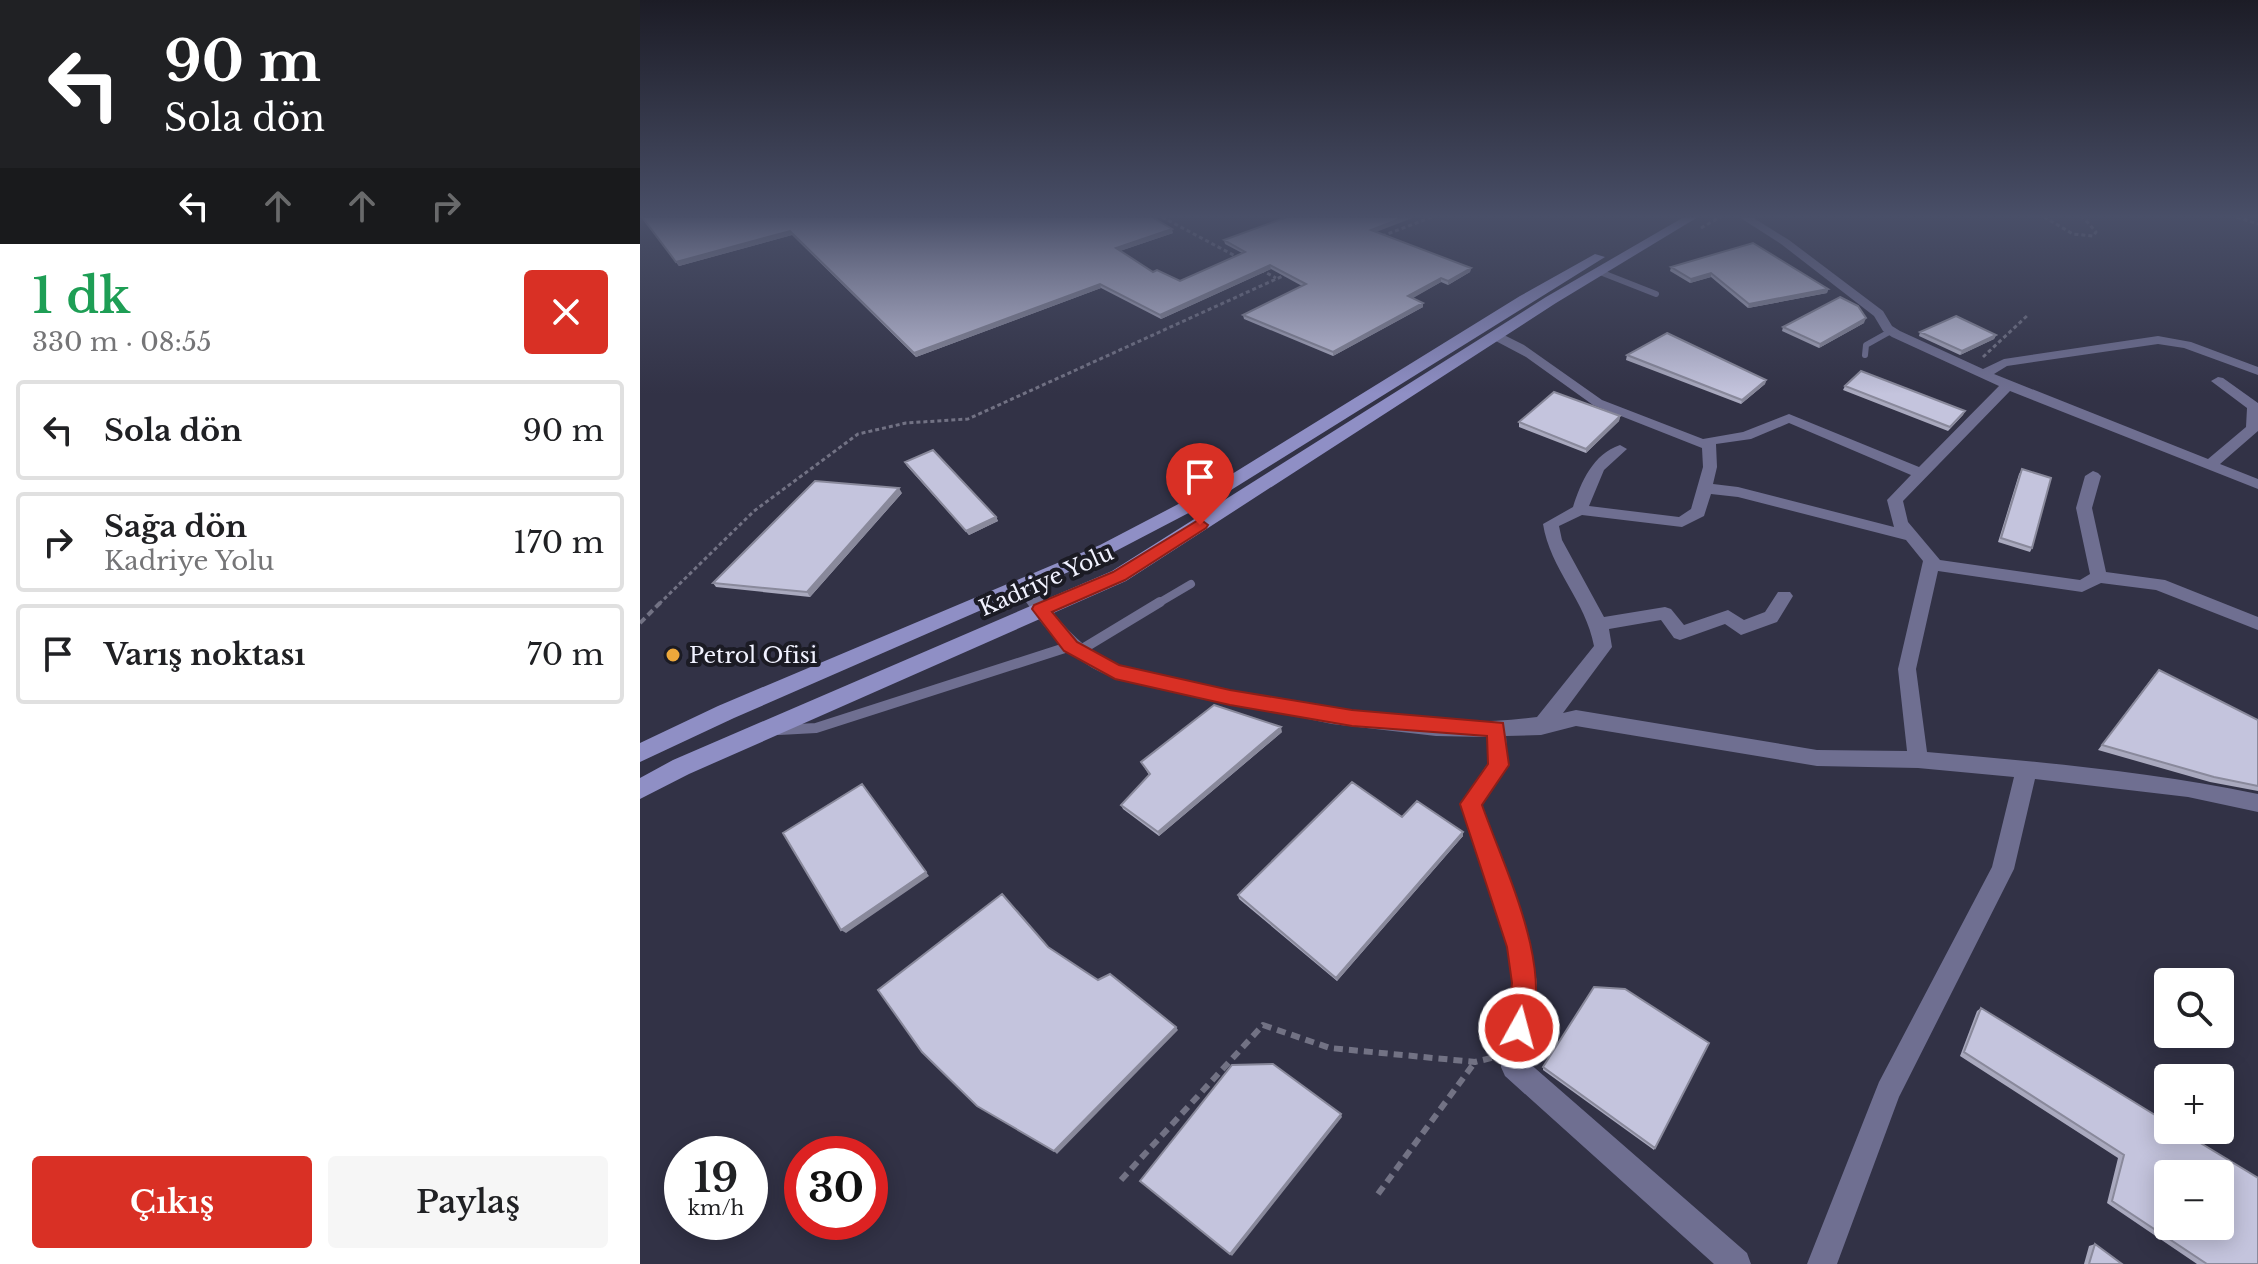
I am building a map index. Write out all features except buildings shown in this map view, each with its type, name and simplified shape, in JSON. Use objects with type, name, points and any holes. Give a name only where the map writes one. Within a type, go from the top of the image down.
[{"type":"main road","name":"Kadriye Yolu","points":[[640,753],[726,712],[1106,549],[1217,491],[1565,276]]},
{"type":"main road","name":"Kadriye Yolu","points":[[640,789],[763,731],[1119,576],[1594,276]]},
{"type":"street","points":[[1829,276],[1879,314],[1891,331],[2008,385],[2258,484]]},
{"type":"street","points":[[1496,336],[1516,343],[1583,394],[1607,407],[1709,446]]},
{"type":"street","points":[[1978,370],[2139,340],[2187,345],[2258,371]]},
{"type":"street","points":[[2211,464],[2253,428],[2256,407],[2218,381]]},
{"type":"street","points":[[2008,385],[1895,500],[1900,523],[1931,564],[2082,586],[2099,577],[2159,584],[2258,624]]},
{"type":"street","points":[[1541,727],[1603,647],[1602,624],[1552,542],[1551,524],[1580,510],[1682,522],[1698,512],[1710,467],[1709,440],[1746,436],[1789,418],[1920,473]]},
{"type":"street","points":[[1580,510],[1588,481],[1600,460],[1620,449]]},
{"type":"street","points":[[2093,476],[2084,508],[2099,577]]},
{"type":"street","points":[[1703,488],[1738,492],[1910,536]]},
{"type":"street","points":[[1918,760],[1907,669],[1931,564]]},
{"type":"street","points":[[1024,585],[1075,649],[1115,671],[1230,697],[1352,718],[1496,728],[1541,727],[1576,718],[1817,758],[1918,760],[2102,776],[2188,788],[2258,803]]},
{"type":"street","points":[[1602,624],[1665,613],[1680,633],[1728,616],[1741,628],[1771,617],[1784,596]]},
{"type":"street","points":[[1496,728],[1498,765],[1471,804],[1519,947],[1525,983],[1514,1067],[1736,1264]]},
{"type":"street","points":[[1822,1264],[1888,1091],[2003,869],[2026,771]]},
{"type":"lane","points":[[1610,276],[1656,294]]},
{"type":"lane","points":[[1865,355],[1866,345],[1891,331]]},
{"type":"lane","points":[[763,731],[816,728],[1075,649],[1191,584]]},
{"type":"path","points":[[1272,276],[1276,278]]},
{"type":"path","points":[[640,623],[754,511],[858,434],[906,423],[968,419],[1073,374],[1281,276]]},
{"type":"path","points":[[1978,370],[2029,314]]},
{"type":"path","points":[[1121,1180],[1263,1025],[1330,1048],[1475,1062],[1516,1050]]},
{"type":"path","points":[[1378,1194],[1475,1062]]},
{"type":"place","name":"Petrol Ofisi","points":[[673,655]]},
{"type":"route","points":[[1200,525],[1119,576],[1041,609],[1071,646],[1115,671],[1230,697],[1352,718],[1474,729],[1496,728],[1498,765],[1471,804],[1519,947],[1525,983],[1519,1028]]}]
